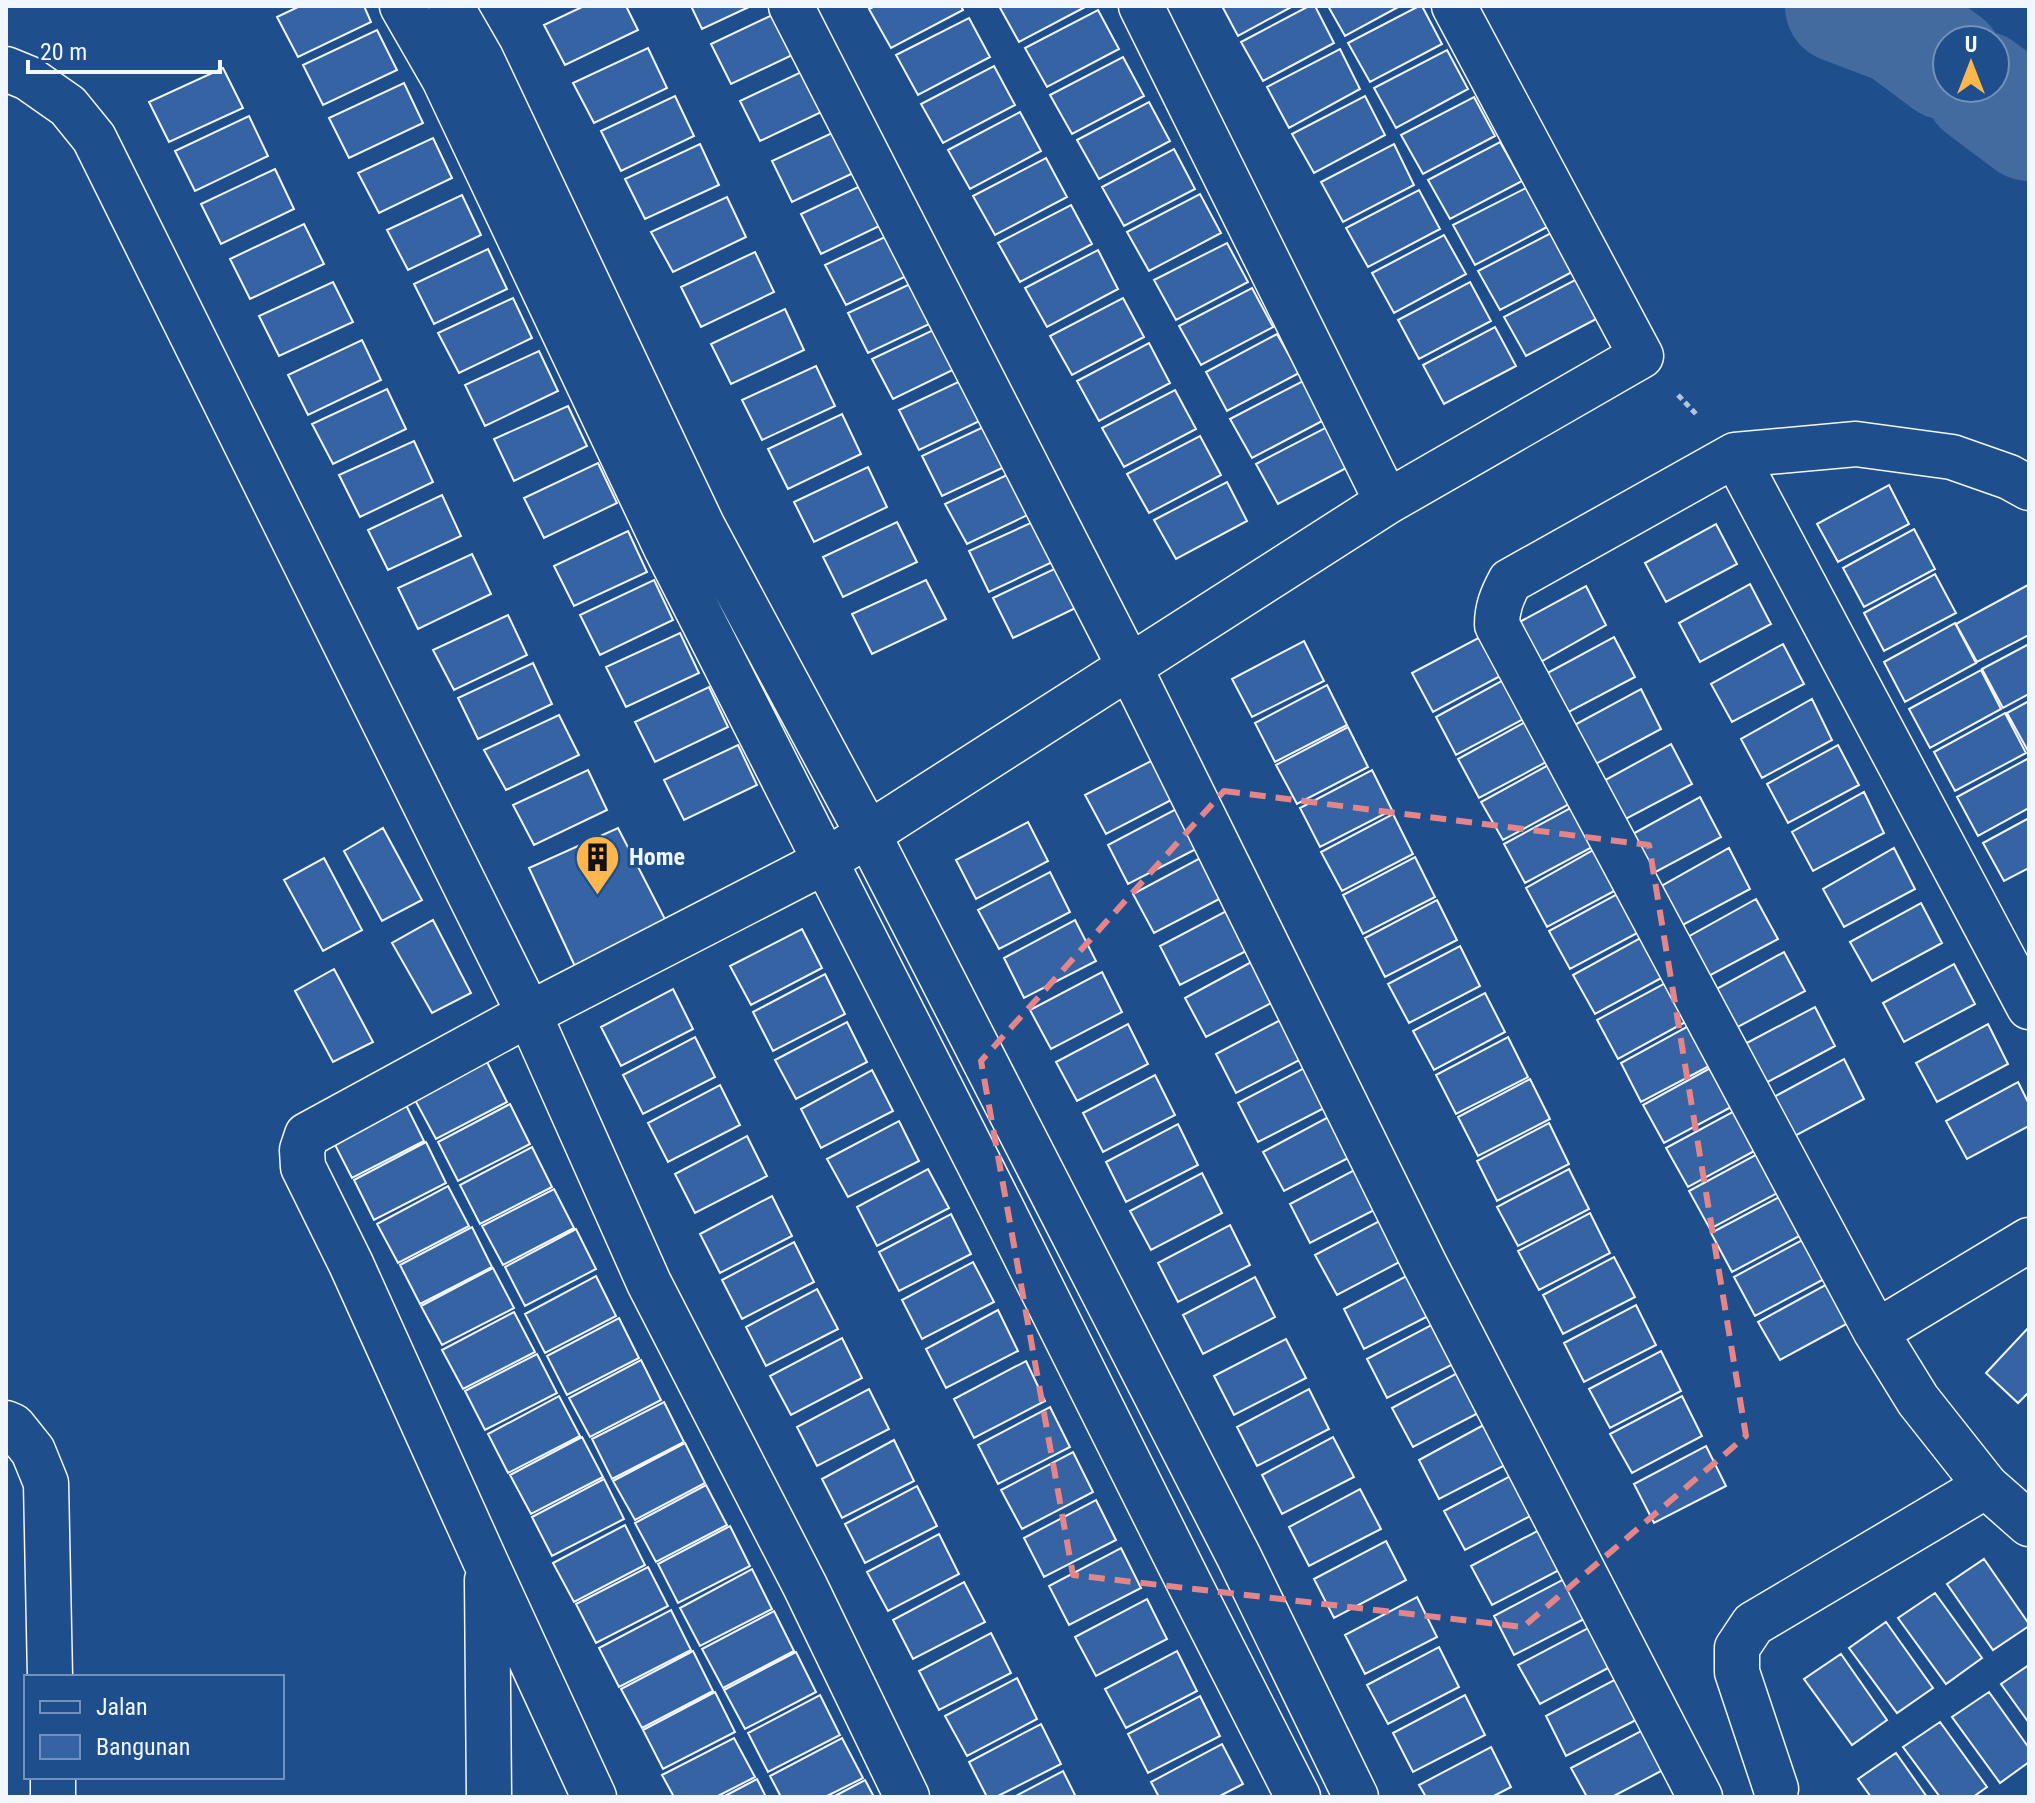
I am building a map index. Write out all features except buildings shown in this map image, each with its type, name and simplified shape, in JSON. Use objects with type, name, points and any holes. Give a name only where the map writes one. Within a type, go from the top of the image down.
[{"type":"street","points":[[402,6],[444,79],[666,548],[1298,1797]]},
{"type":"street","points":[[451,6],[481,58],[703,527],[868,834],[1239,1557],[1356,1797]]},
{"type":"street","points":[[791,6],[1129,666],[1425,1265],[1700,1797]]},
{"type":"street","points":[[1141,6],[1387,502]]},
{"type":"street","points":[[594,1797],[351,1264],[303,1167],[302,1150],[307,1135],[529,1014],[826,861],[1387,502],[1641,356],[1454,6]]},
{"type":"street","points":[[6,69],[28,78],[68,106],[94,138],[529,1014],[649,1283],[805,1586],[907,1797]]},
{"type":"street","points":[[2029,488],[2009,477],[1952,457],[1856,444],[1735,455],[1510,581],[1500,598],[1497,625],[1876,1332],[1918,1400],[1986,1486],[2029,1524]]},
{"type":"street","points":[[1735,455],[2016,954],[2029,1007]]},
{"type":"street","points":[[1001,1207],[1047,1183]]},
{"type":"street","points":[[1876,1332],[2029,1240]]},
{"type":"street","points":[[6,1423],[13,1426],[33,1451],[46,1483],[50,1675]]},
{"type":"street","points":[[1774,1794],[1737,1672],[1737,1648],[1753,1624],[1986,1486]]},
{"type":"street","points":[[487,1565],[489,1797]]},
{"type":"path","points":[[1641,356],[1735,455]]},
{"type":"highlighted area","points":[[1224,791],[1649,845],[1746,1436],[1523,1627],[1073,1575],[981,1061]]},
{"type":"waterway","points":[[1842,6],[1900,28],[1931,51]]},
{"type":"waterway","points":[[2002,104],[2029,124]]},
{"type":"place","name":"Home","points":[[598,896]]}]
